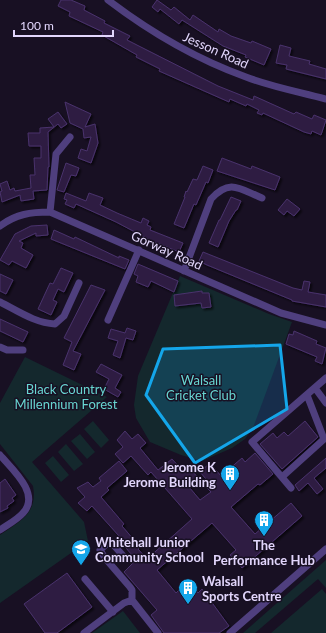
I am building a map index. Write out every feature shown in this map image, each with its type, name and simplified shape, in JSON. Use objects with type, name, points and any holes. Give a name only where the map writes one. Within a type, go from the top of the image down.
[{"type":"street","name":"Jesson Road","points":[[108,0],[176,46],[210,62],[247,78],[326,99]]},
{"type":"street","points":[[50,212],[56,154],[70,137]]},
{"type":"street","points":[[184,271],[211,199],[220,189],[227,186],[234,186],[253,198],[262,198]]},
{"type":"street","name":"Gorway Road","points":[[0,226],[8,220],[28,212],[50,212],[281,313],[326,325]]},
{"type":"street","points":[[108,320],[139,250]]},
{"type":"street","points":[[0,302],[34,320],[45,324],[55,324],[64,316],[79,284]]},
{"type":"street","points":[[0,347],[7,350],[23,350]]},
{"type":"street","points":[[291,488],[252,442],[326,378]]},
{"type":"street","points":[[315,388],[326,403]]},
{"type":"street","points":[[282,477],[324,439],[307,395]]},
{"type":"street","points":[[0,455],[26,486],[28,507],[22,514],[0,530]]},
{"type":"street","points":[[126,559],[110,541],[100,550],[130,587],[132,590],[132,600],[158,633]]},
{"type":"street","points":[[230,633],[326,549]]},
{"type":"street","points":[[85,579],[113,612]]},
{"type":"street","points":[[84,633],[124,603],[132,600]]},
{"type":"highlighted area","points":[[280,345],[287,409],[195,463],[146,395],[163,349]]},
{"type":"green space","name":"Walsall Cricket Club","points":[[180,276],[269,314],[292,322],[253,428],[245,439],[232,448],[202,461],[181,455],[150,442],[136,418],[134,405],[138,376]]},
{"type":"green space","name":"Black Country Millennium Forest","points":[[25,357],[107,397],[32,462],[84,522],[88,541],[0,603],[0,535],[26,516],[33,504],[34,496],[33,486],[0,444],[0,403]]},
{"type":"green space","points":[[93,421],[109,440],[101,448],[84,429]]},
{"type":"green space","points":[[80,434],[95,452],[87,459],[71,441]]},
{"type":"green space","points":[[66,444],[83,464],[74,471],[58,452]]},
{"type":"green space","points":[[53,456],[69,475],[61,482],[45,463]]},
{"type":"green space","points":[[326,560],[326,588],[318,579],[255,633],[243,633]]},
{"type":"green space","points":[[322,589],[326,594],[326,633],[271,633]]},
{"type":"green space","points":[[123,611],[140,633],[92,633]]},
{"type":"building","points":[[61,0],[71,0],[85,6],[84,10],[105,21],[104,23],[130,36],[127,40],[218,86],[253,100],[254,96],[294,114],[296,112],[312,119],[314,115],[326,120],[321,135],[312,131],[311,134],[304,132],[263,113],[262,115],[257,113],[259,110],[247,104],[246,106],[230,99],[229,102],[159,71],[160,69],[136,57],[137,55],[102,35],[103,32],[69,16],[70,12],[58,6]]},
{"type":"building","points":[[157,0],[171,10],[174,7],[190,20],[193,15],[218,32],[219,29],[231,36],[251,43],[252,41],[271,49],[264,65],[245,57],[246,55],[223,46],[182,20],[179,24],[160,9],[158,12],[152,7]]},
{"type":"building","points":[[280,45],[291,48],[289,56],[310,61],[309,64],[326,69],[326,79],[286,69],[287,65],[276,63]]},
{"type":"building","points":[[65,102],[91,114],[85,127],[95,124],[98,143],[91,163],[78,158],[81,149],[87,151],[91,137],[84,138],[83,129],[70,123]]},
{"type":"building","points":[[58,112],[67,124],[61,128],[58,124],[48,132],[49,167],[47,190],[33,191],[34,199],[21,201],[20,195],[2,202],[0,192],[2,191],[0,184],[7,181],[10,190],[14,188],[15,191],[31,188],[30,175],[35,175],[34,158],[41,158],[41,146],[29,146],[28,133],[40,133],[40,128],[54,127],[48,119]]},
{"type":"building","points":[[222,158],[251,169],[252,166],[280,177],[275,190],[217,171]]},
{"type":"building","points":[[66,163],[79,168],[76,176],[71,175],[64,192],[57,190]]},
{"type":"building","points":[[203,166],[213,170],[208,183],[206,182],[196,205],[194,204],[184,228],[174,224],[186,191],[187,192],[193,179],[197,180]]},
{"type":"building","points":[[66,193],[86,201],[89,193],[103,198],[100,205],[117,213],[141,223],[143,218],[149,221],[147,225],[151,227],[150,230],[183,243],[179,252],[152,241],[116,222],[76,204],[74,208],[65,204],[67,200],[64,199]]},
{"type":"building","points":[[231,197],[241,201],[237,210],[229,221],[218,247],[209,243]]},
{"type":"building","points":[[287,199],[300,209],[294,216],[287,211],[284,215],[278,210]]},
{"type":"building","points":[[47,225],[48,235],[36,236],[36,233],[19,241],[23,243],[21,248],[33,255],[26,268],[12,261],[9,265],[0,260],[15,234],[31,226]]},
{"type":"building","points":[[54,230],[74,239],[75,237],[119,258],[119,256],[129,260],[125,269],[51,239]]},
{"type":"building","points":[[203,252],[293,288],[302,290],[304,281],[310,282],[308,292],[326,295],[326,307],[292,301],[207,265],[199,261]]},
{"type":"building","points":[[138,264],[178,281],[174,292],[151,281],[148,287],[136,282],[138,276],[134,274]]},
{"type":"building","points":[[61,268],[73,273],[64,292],[58,289],[53,300],[57,302],[51,315],[38,309],[50,283],[53,284]]},
{"type":"building","points":[[0,274],[13,280],[6,294],[0,291]]},
{"type":"building","points":[[91,285],[105,290],[73,351],[81,354],[74,370],[63,365],[72,342],[64,338]]},
{"type":"building","points":[[202,291],[202,293],[209,293],[211,307],[202,308],[201,303],[175,306],[174,295]]},
{"type":"building","points":[[0,319],[28,332],[23,342],[0,331]]},
{"type":"building","points":[[127,328],[136,331],[133,340],[126,338],[120,358],[113,355],[118,341],[108,338],[111,329],[125,333]]},
{"type":"building","points":[[294,331],[317,341],[316,344],[326,348],[322,364],[315,361],[317,357],[286,344],[289,334],[293,335]]},
{"type":"building","points":[[101,364],[122,375],[115,388],[121,392],[118,397],[104,389],[109,379],[96,372]]},
{"type":"building","points":[[305,421],[318,437],[282,469],[260,444],[273,433],[277,438],[284,432],[288,436]]},
{"type":"building","points":[[125,431],[132,439],[138,434],[146,443],[140,448],[158,470],[172,459],[182,470],[187,465],[199,479],[189,487],[200,500],[211,492],[207,488],[211,485],[200,472],[210,463],[221,476],[242,458],[245,462],[255,453],[273,474],[260,485],[258,484],[231,507],[255,534],[291,503],[302,516],[242,568],[230,555],[236,550],[212,523],[157,570],[176,593],[181,588],[183,590],[190,583],[198,593],[202,589],[229,626],[219,633],[164,633],[151,615],[157,610],[124,572],[136,560],[117,537],[119,536],[92,506],[87,511],[78,503],[85,497],[77,488],[88,482],[93,487],[101,481],[99,478],[119,461],[127,471],[107,488],[109,490],[101,497],[124,524],[122,526],[140,547],[138,549],[147,559],[192,519],[151,472],[148,475],[131,456],[123,463],[115,454],[123,447],[117,440]]},
{"type":"building","points":[[326,458],[326,468],[314,478],[323,489],[317,494],[308,483],[299,491],[295,485]]},
{"type":"building","points":[[5,479],[16,495],[12,498],[14,501],[7,506],[8,508],[0,512],[0,483]]},
{"type":"building","points":[[67,573],[92,607],[57,633],[45,633],[24,604]]},
{"type":"place","name":"Jerome K Jerome Building","points":[[230,491]]},
{"type":"place","name":"The Performance Hub","points":[[264,537]]},
{"type":"place","name":"Whitehall Junior Community School","points":[[81,566]]},
{"type":"place","name":"Walsall Sports Centre","points":[[188,605]]}]
